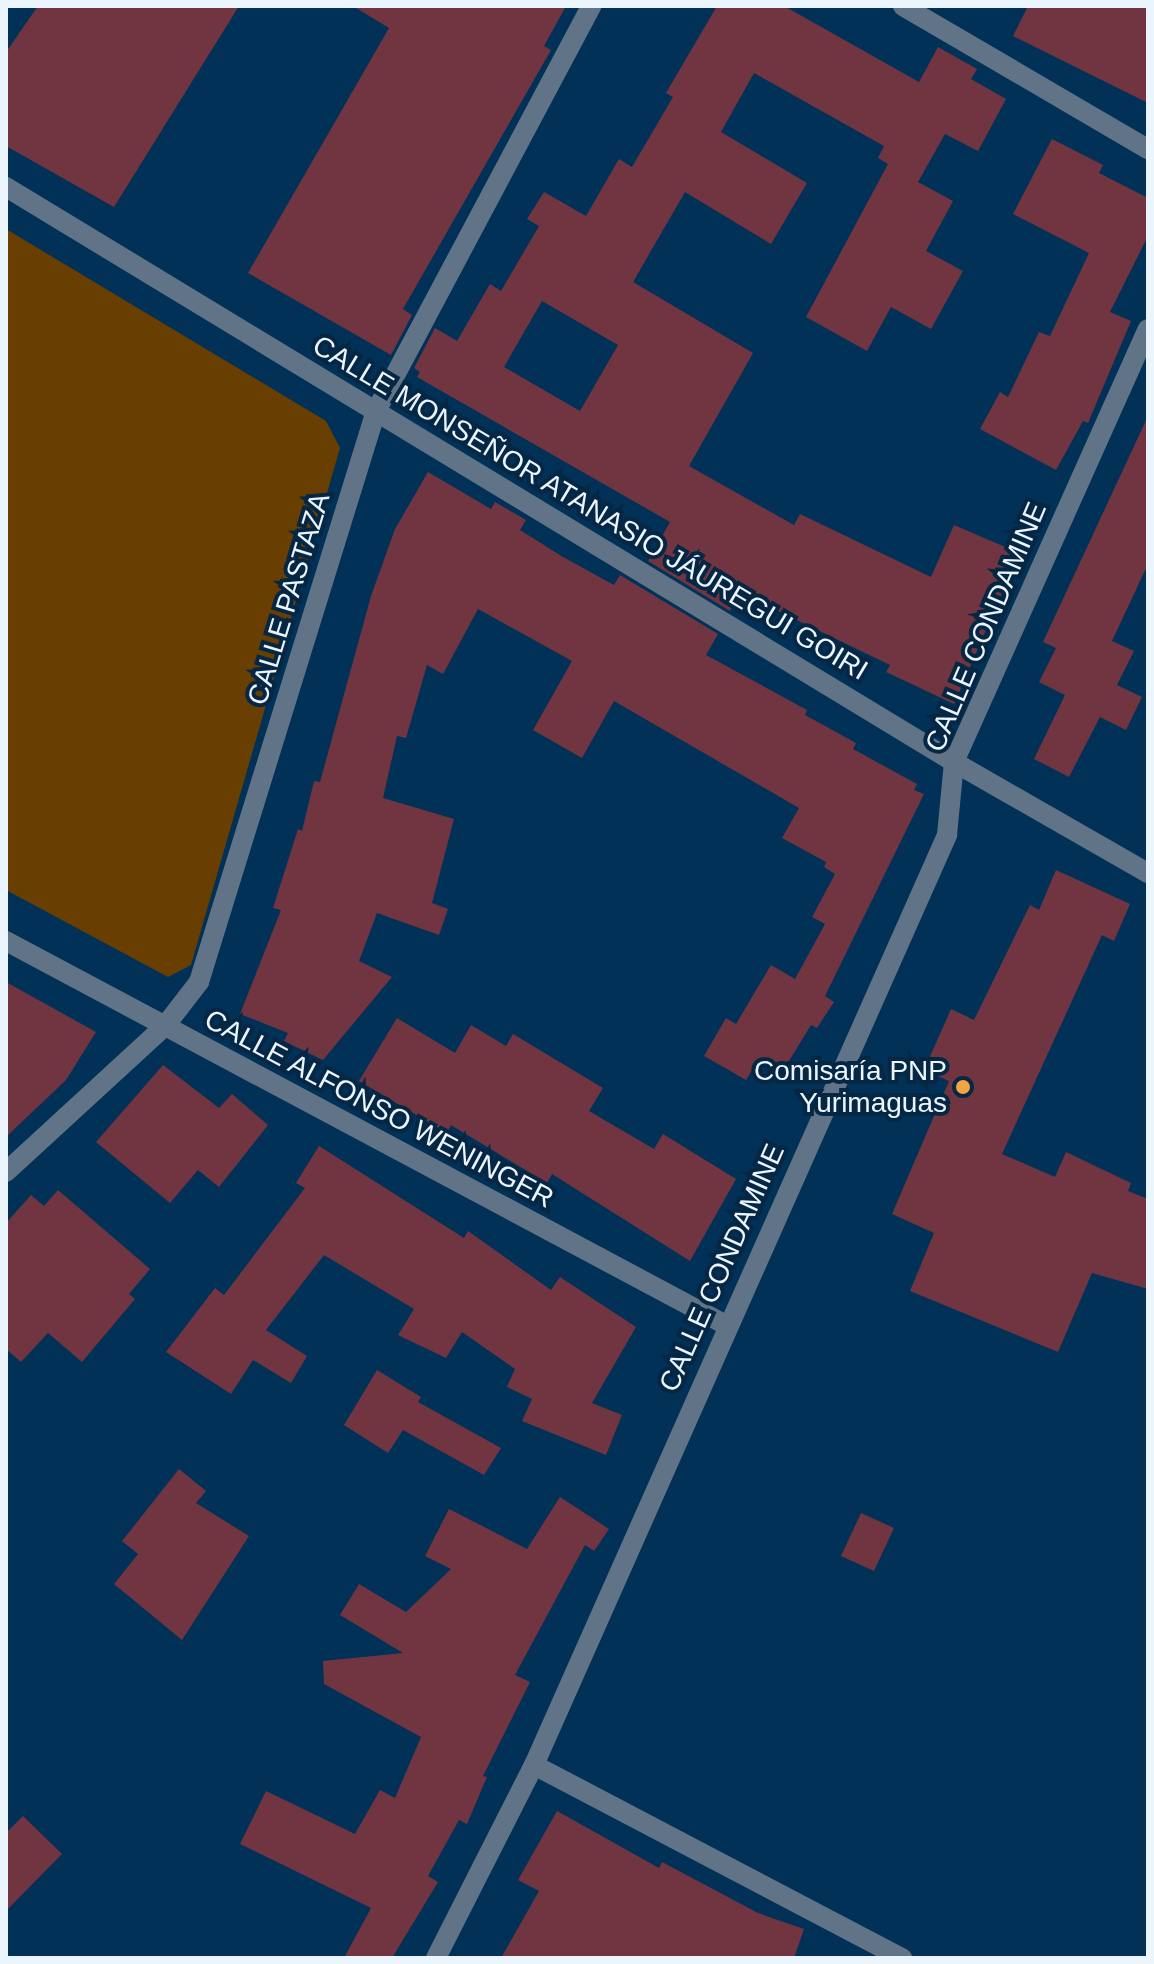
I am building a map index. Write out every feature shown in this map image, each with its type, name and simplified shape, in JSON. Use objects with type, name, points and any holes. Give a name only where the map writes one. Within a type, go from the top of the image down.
[{"type":"street","name":"CALLE PASTAZA","points":[[6,1172],[165,1026],[199,982],[376,411],[591,6]]},
{"type":"street","points":[[903,6],[1148,149]]},
{"type":"street","name":"CALLE MONSEÑOR ATANASIO JÁUREGUI GOIRI","points":[[6,187],[954,762],[1148,873]]},
{"type":"street","name":"CALLE CONDAMINE","points":[[436,1958],[534,1765],[726,1325],[947,835],[954,762],[1148,329]]},
{"type":"street","name":"CALLE ALFONSO WENINGER","points":[[6,941],[726,1325]]},
{"type":"street","points":[[534,1765],[902,1958]]},
{"type":"shaded area","points":[[6,229],[326,421],[340,448],[191,965],[168,977],[6,890]]},
{"type":"building","points":[[38,6],[239,6],[114,207],[6,146],[6,52]]},
{"type":"building","points":[[353,6],[566,6],[544,46],[551,50],[403,309],[412,315],[391,355],[248,273],[389,28]]},
{"type":"building","points":[[717,6],[784,6],[919,82],[938,47],[977,69],[971,79],[1006,99],[978,151],[945,134],[918,182],[953,201],[926,251],[963,271],[931,329],[891,307],[867,351],[806,317],[888,164],[878,158],[884,146],[754,73],[721,132],[807,183],[771,244],[685,192],[633,282],[753,353],[689,466],[794,525],[800,514],[931,577],[954,525],[1019,553],[954,704],[886,672],[890,665],[749,597],[744,606],[735,601],[730,611],[648,561],[670,522],[417,377],[420,372],[414,368],[435,328],[457,341],[490,284],[501,291],[539,226],[527,219],[544,192],[586,216],[619,159],[632,167],[673,97],[666,93]],"holes":[[[542,301],[618,345],[580,411],[504,367]]]},
{"type":"building","points":[[1028,6],[1148,6],[1148,103],[1013,36]]},
{"type":"building","points":[[1052,139],[1103,165],[1099,173],[1148,198],[1148,236],[1110,312],[1131,321],[1088,423],[1083,421],[1056,470],[980,429],[1000,392],[1008,397],[1039,332],[1050,336],[1089,253],[1013,214]]},
{"type":"building","points":[[1148,416],[1148,564],[1112,641],[1134,651],[1117,685],[1142,697],[1126,730],[1100,717],[1069,777],[1034,759],[1065,695],[1039,682],[1056,648],[1043,642]]},
{"type":"building","points":[[428,472],[491,509],[495,502],[526,520],[520,530],[563,557],[614,585],[620,575],[718,634],[706,655],[807,710],[805,715],[856,743],[853,749],[917,784],[914,790],[924,794],[825,996],[834,1002],[817,1028],[811,1025],[781,1074],[758,1060],[746,1080],[704,1056],[726,1018],[736,1024],[771,965],[795,979],[825,924],[812,917],[835,874],[824,867],[826,862],[782,838],[799,808],[614,701],[582,758],[533,730],[572,661],[478,609],[443,674],[427,665],[406,738],[397,736],[383,798],[454,819],[432,903],[448,909],[439,935],[377,913],[359,961],[392,977],[323,1060],[284,1041],[288,1033],[240,1014],[281,910],[273,908],[298,829],[302,831],[314,781],[320,782],[371,596],[395,529]]},
{"type":"building","points":[[1056,870],[1130,904],[1114,941],[1102,935],[1002,1154],[1055,1177],[1066,1152],[1131,1183],[1128,1191],[1148,1199],[1148,1289],[1092,1273],[1058,1352],[910,1291],[934,1233],[892,1214],[949,1081],[924,1070],[951,1009],[974,1020],[1030,905],[1039,910]]},
{"type":"building","points":[[6,982],[96,1032],[66,1080],[6,1137]]},
{"type":"building","points":[[397,1018],[455,1053],[471,1025],[506,1046],[513,1034],[603,1088],[589,1111],[654,1149],[663,1134],[736,1179],[690,1261],[552,1174],[547,1183],[451,1125],[447,1133],[359,1081]]},
{"type":"building","points":[[163,1065],[219,1108],[232,1094],[268,1125],[219,1187],[198,1170],[170,1203],[96,1142]]},
{"type":"building","points":[[319,1146],[464,1238],[468,1231],[551,1290],[560,1277],[636,1327],[592,1403],[622,1415],[606,1455],[522,1421],[532,1399],[507,1387],[515,1369],[462,1332],[446,1358],[398,1335],[414,1309],[324,1255],[266,1330],[307,1356],[291,1383],[253,1360],[231,1394],[166,1352],[215,1288],[224,1295],[305,1188],[296,1183]]},
{"type":"building","points":[[58,1190],[150,1269],[129,1294],[135,1299],[82,1362],[48,1333],[21,1362],[6,1349],[6,1223],[31,1195],[44,1206]]},
{"type":"building","points":[[377,1370],[421,1397],[418,1402],[501,1448],[484,1475],[403,1430],[388,1453],[344,1425]]},
{"type":"building","points":[[179,1469],[206,1491],[196,1503],[249,1536],[182,1640],[114,1584],[138,1554],[122,1541]]},
{"type":"building","points":[[560,1497],[609,1529],[594,1551],[585,1545],[515,1675],[530,1682],[483,1776],[487,1777],[467,1824],[459,1820],[428,1876],[438,1882],[392,1958],[344,1958],[371,1908],[240,1844],[266,1791],[355,1834],[380,1790],[395,1798],[421,1737],[324,1684],[323,1661],[403,1653],[340,1615],[359,1584],[406,1612],[451,1569],[425,1556],[449,1509],[527,1549]]},
{"type":"building","points":[[861,1513],[894,1528],[874,1571],[841,1556]]},
{"type":"building","points":[[557,1811],[659,1868],[662,1862],[758,1913],[804,1929],[794,1958],[501,1958],[539,1891],[518,1880]]},
{"type":"building","points":[[23,1816],[62,1854],[6,1911],[6,1833]]},
{"type":"place","name":"Comisaría PNP Yurimaguas","points":[[963,1087]]}]
